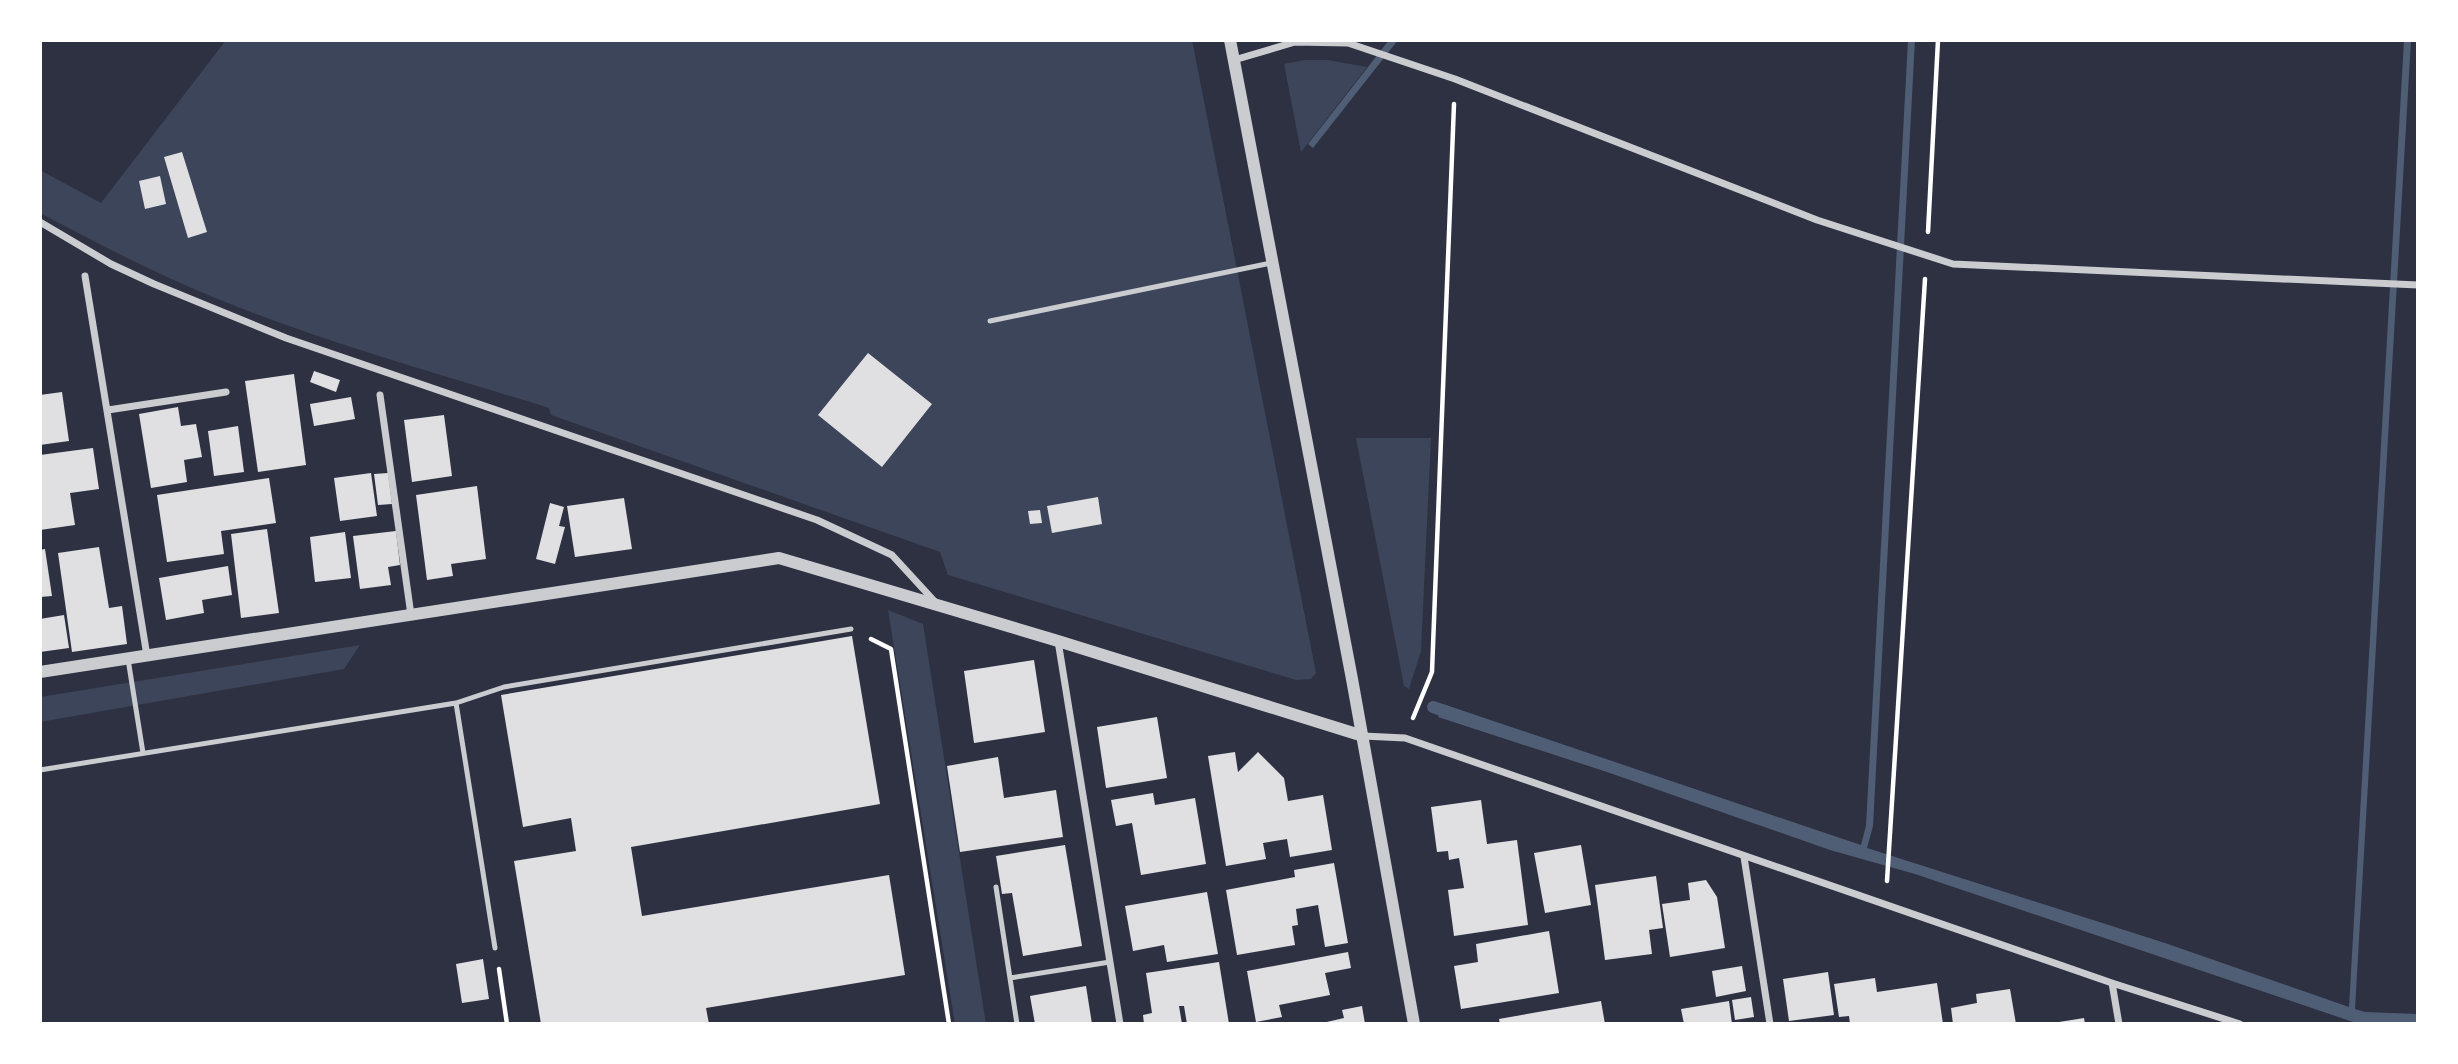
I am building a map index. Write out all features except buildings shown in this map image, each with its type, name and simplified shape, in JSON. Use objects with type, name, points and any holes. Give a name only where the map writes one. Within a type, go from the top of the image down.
[{"type":"street","points":[[1230,40],[1363,736],[1414,1024]]},
{"type":"street","points":[[1234,60],[1295,42],[1348,43],[1455,79],[1816,220],[1953,264],[2418,285]]},
{"type":"street","points":[[40,222],[133,274],[286,338],[817,520],[892,555],[939,606]]},
{"type":"street","points":[[85,276],[148,656]]},
{"type":"street","points":[[107,410],[226,392]]},
{"type":"street","points":[[380,395],[411,615]]},
{"type":"street","points":[[40,672],[779,558],[1363,736],[1405,738],[1744,857],[2240,1024]]},
{"type":"street","points":[[1058,641],[1120,1024]]},
{"type":"street","points":[[1744,857],[1770,1024]]},
{"type":"street","points":[[2112,983],[2119,1024]]},
{"type":"lane","points":[[990,321],[1274,262]]},
{"type":"lane","points":[[40,770],[456,703],[504,687],[851,629]]},
{"type":"lane","points":[[128,659],[143,753]]},
{"type":"lane","points":[[456,703],[495,948]]},
{"type":"lane","points":[[996,887],[1017,1024]]},
{"type":"lane","points":[[1010,978],[1110,962]]},
{"type":"path","points":[[1886,903],[1938,40]]},
{"type":"path","points":[[1405,738],[1432,672],[1455,79]]},
{"type":"path","points":[[851,629],[891,649],[949,1024]]},
{"type":"path","points":[[495,948],[507,1024]]},
{"type":"shaded area","points":[[226,40],[1192,40],[1316,673],[1311,679],[1296,680],[948,575],[940,552],[551,415],[549,408],[380,356],[254,313],[169,278],[40,213],[40,170],[101,203]]},
{"type":"shaded area","points":[[1389,40],[1398,40],[1313,148],[1308,144]]},
{"type":"shaded area","points":[[1908,40],[1915,40],[1873,826],[1867,848],[2165,943],[2349,1007],[2404,40],[2411,40],[2355,1009],[2365,1012],[2418,1014],[2418,1024],[2356,1023],[1915,874],[1830,850],[1607,772],[1438,717],[1443,704],[1861,845],[1866,826]]},
{"type":"shaded area","points":[[1328,60],[1367,67],[1301,152],[1284,64]]},
{"type":"shaded area","points":[[1356,438],[1431,438],[1421,651],[1409,689],[1404,686]]},
{"type":"shaded area","points":[[888,610],[923,624],[986,1024],[955,1024]]},
{"type":"shaded area","points":[[360,645],[344,669],[40,722],[40,697]]},
{"type":"waterway","points":[[1433,707],[1456,715]]}]
